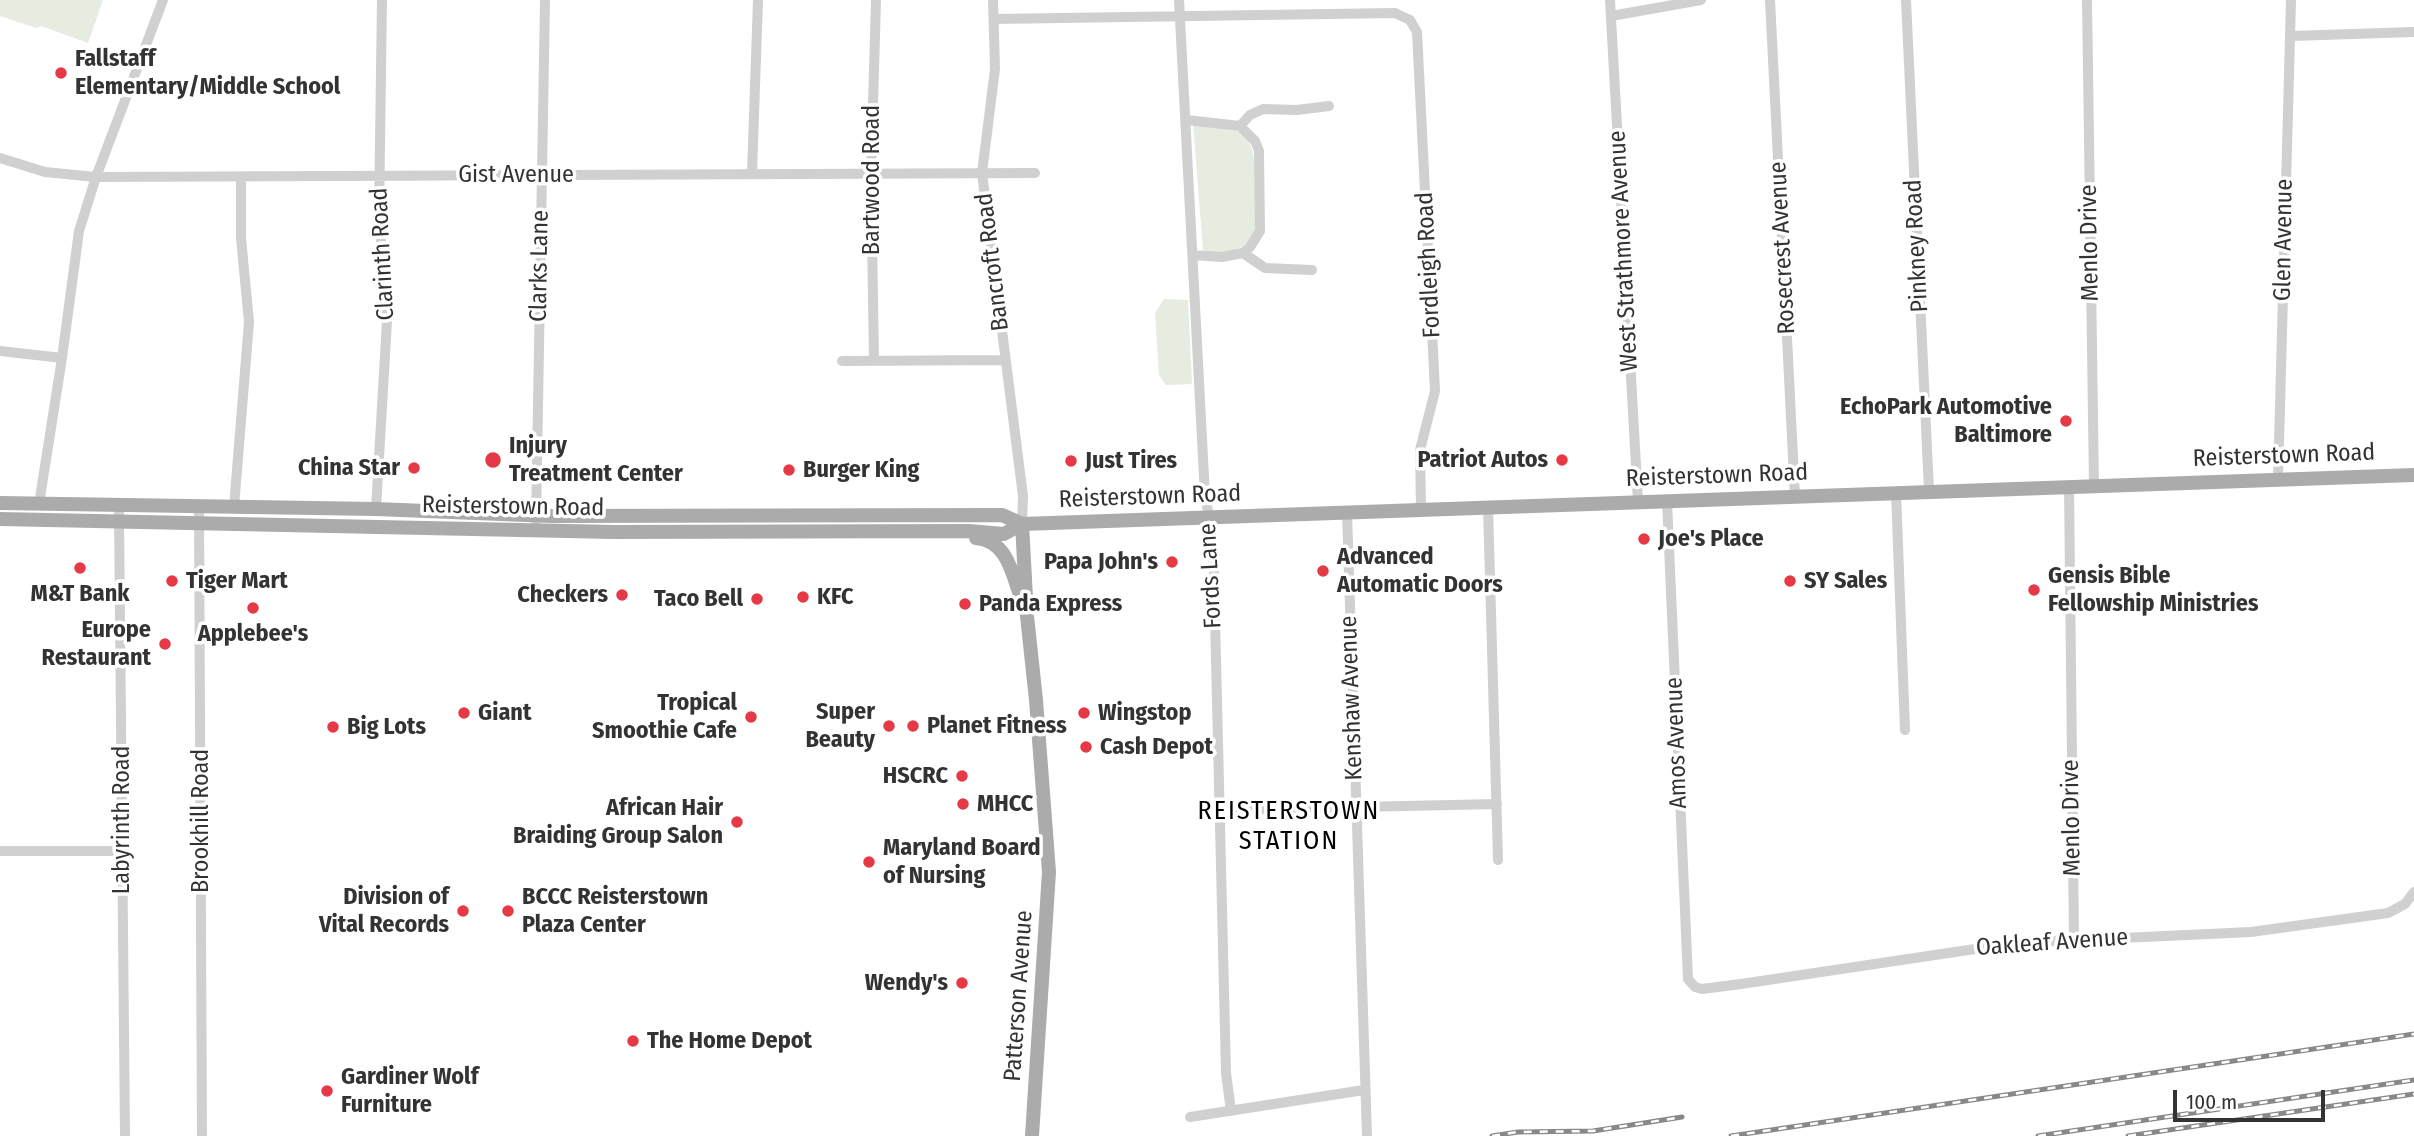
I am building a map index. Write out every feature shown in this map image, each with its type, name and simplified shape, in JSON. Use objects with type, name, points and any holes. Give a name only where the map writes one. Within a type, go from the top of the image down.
[{"type":"main road","name":"Reisterstown Road","points":[[0,503],[376,509],[537,516],[1002,515],[1022,524],[2414,475]]},
{"type":"main road","points":[[307,526],[324,518],[372,517],[376,509]]},
{"type":"main road","points":[[695,532],[716,525],[746,524],[752,516]]},
{"type":"main road","name":"Reisterstown Road","points":[[0,519],[536,531],[969,531],[1004,534],[1022,524]]},
{"type":"main road","name":"Patterson Avenue","points":[[1022,524],[1027,616],[1049,872],[1032,1136]]},
{"type":"main road","points":[[891,531],[936,537],[981,538],[998,545],[1006,558],[1027,616]]},
{"type":"street","points":[[39,503],[77,244],[96,177],[163,0]]},
{"type":"street","name":"Clarinth Road","points":[[376,509],[387,321],[378,174],[382,0]]},
{"type":"street","name":"Clarks Lane","points":[[536,531],[545,0]]},
{"type":"street","points":[[752,173],[758,0]]},
{"type":"street","name":"Bartwood Road","points":[[874,361],[871,174],[876,0]]},
{"type":"street","name":"Bancroft Road","points":[[993,0],[995,69],[982,173],[1023,496],[1022,524]]},
{"type":"street","name":"Fords Lane","points":[[1179,0],[1205,496],[1213,536],[1226,1073],[1231,1111]]},
{"type":"street","name":"West Strathmore Avenue","points":[[1610,0],[1638,502]]},
{"type":"street","points":[[1611,16],[1701,0]]},
{"type":"street","name":"Rosecrest Avenue","points":[[1770,0],[1795,496]]},
{"type":"street","name":"Pinkney Road","points":[[1906,0],[1929,491]]},
{"type":"street","name":"Menlo Drive","points":[[2087,0],[2094,485]]},
{"type":"street","name":"Glen Avenue","points":[[2278,480],[2291,0]]},
{"type":"street","name":"Fordleigh Road","points":[[1181,16],[1395,13],[1410,20],[1417,32],[1435,391],[1420,450],[1421,510]]},
{"type":"street","points":[[994,19],[1181,16]]},
{"type":"street","points":[[2291,36],[2414,32]]},
{"type":"street","points":[[1240,126],[1251,115],[1263,109],[1297,110],[1329,106]]},
{"type":"street","points":[[1187,120],[1240,126],[1255,141],[1259,151],[1261,222],[1256,239],[1243,253],[1222,257],[1193,255]]},
{"type":"street","name":"Gist Avenue","points":[[0,158],[45,172],[96,177],[1035,173]]},
{"type":"street","points":[[234,507],[241,397],[249,331],[241,238],[241,177]]},
{"type":"street","points":[[1243,253],[1265,268],[1312,270]]},
{"type":"street","points":[[0,351],[62,358]]},
{"type":"street","points":[[842,361],[1004,360]]},
{"type":"street","name":"Menlo Drive","points":[[2069,486],[2074,940]]},
{"type":"street","points":[[1896,492],[1905,730]]},
{"type":"street","name":"Amos Avenue","points":[[1667,501],[1688,979],[1691,985]]},
{"type":"street","name":"Labyrinth Road","points":[[119,504],[125,1136]]},
{"type":"street","name":"Brookhill Road","points":[[199,506],[202,1136]]},
{"type":"street","points":[[1488,507],[1499,860]]},
{"type":"street","name":"Kenshaw Avenue","points":[[1347,512],[1367,1136]]},
{"type":"street","points":[[1219,810],[1497,804]]},
{"type":"street","points":[[0,851],[122,851]]},
{"type":"street","name":"Oakleaf Avenue","points":[[1691,985],[1703,989],[1994,945],[2251,932],[2388,913],[2396,910],[2412,895]]},
{"type":"street","points":[[1190,1117],[1364,1090]]},
{"type":"shaded area","points":[[0,0],[103,0],[88,43],[41,26],[36,28],[0,16]]},
{"type":"shaded area","points":[[1193,123],[1241,132],[1252,151],[1256,180],[1255,235],[1244,246],[1225,254],[1203,250]]},
{"type":"shaded area","points":[[1164,299],[1188,300],[1192,384],[1166,385],[1159,375],[1155,313]]},
{"type":"railway","points":[[1731,1136],[2414,1034]]},
{"type":"railway","points":[[2038,1136],[2414,1080]]},
{"type":"railway","points":[[2128,1136],[2414,1094]]},
{"type":"railway","points":[[1492,1136],[1518,1132],[1593,1131],[1682,1117]]},
{"type":"place","name":"Fallstaff Elementary/Middle School","points":[[61,73]]},
{"type":"place","name":"EchoPark Automotive Baltimore","points":[[2066,421]]},
{"type":"place","name":"Injury Treatment Center","points":[[493,460]]},
{"type":"place","name":"Patriot Autos","points":[[1562,460]]},
{"type":"place","name":"Just Tires","points":[[1071,461]]},
{"type":"place","name":"China Star","points":[[414,468]]},
{"type":"place","name":"Burger King","points":[[789,470]]},
{"type":"place","name":"Joe's Place","points":[[1644,539]]},
{"type":"place","name":"Papa John's","points":[[1172,562]]},
{"type":"place","name":"M&T Bank","points":[[80,568]]},
{"type":"place","name":"Advanced Automatic Doors","points":[[1323,571]]},
{"type":"place","name":"Tiger Mart","points":[[172,581]]},
{"type":"place","name":"SY Sales","points":[[1790,581]]},
{"type":"place","name":"Gensis Bible Fellowship Ministries","points":[[2034,590]]},
{"type":"place","name":"Checkers","points":[[622,595]]},
{"type":"place","name":"KFC","points":[[803,597]]},
{"type":"place","name":"Taco Bell","points":[[757,599]]},
{"type":"place","name":"Panda Express","points":[[965,604]]},
{"type":"place","name":"Applebee's","points":[[253,608]]},
{"type":"place","name":"Europe Restaurant","points":[[165,644]]},
{"type":"place","name":"Giant","points":[[464,713]]},
{"type":"place","name":"Wingstop","points":[[1084,713]]},
{"type":"place","name":"Tropical Smoothie Cafe","points":[[751,717]]},
{"type":"place","name":"Super Beauty","points":[[889,726]]},
{"type":"place","name":"Planet Fitness","points":[[913,726]]},
{"type":"place","name":"Big Lots","points":[[333,727]]},
{"type":"place","name":"Cash Depot","points":[[1086,747]]},
{"type":"place","name":"HSCRC","points":[[962,776]]},
{"type":"place","name":"MHCC","points":[[963,804]]},
{"type":"place","name":"African Hair Braiding Group Salon","points":[[737,822]]},
{"type":"place","name":"Maryland Board of Nursing","points":[[869,862]]},
{"type":"place","name":"Division of Vital Records","points":[[463,911]]},
{"type":"place","name":"BCCC Reisterstown Plaza Center","points":[[508,911]]},
{"type":"place","name":"Wendy's","points":[[962,983]]},
{"type":"place","name":"The Home Depot","points":[[633,1041]]},
{"type":"place","name":"Gardiner Wolf Furniture","points":[[327,1091]]},
{"type":"district","name":"REISTERSTOWN STATION","points":[[1289,827]]}]
